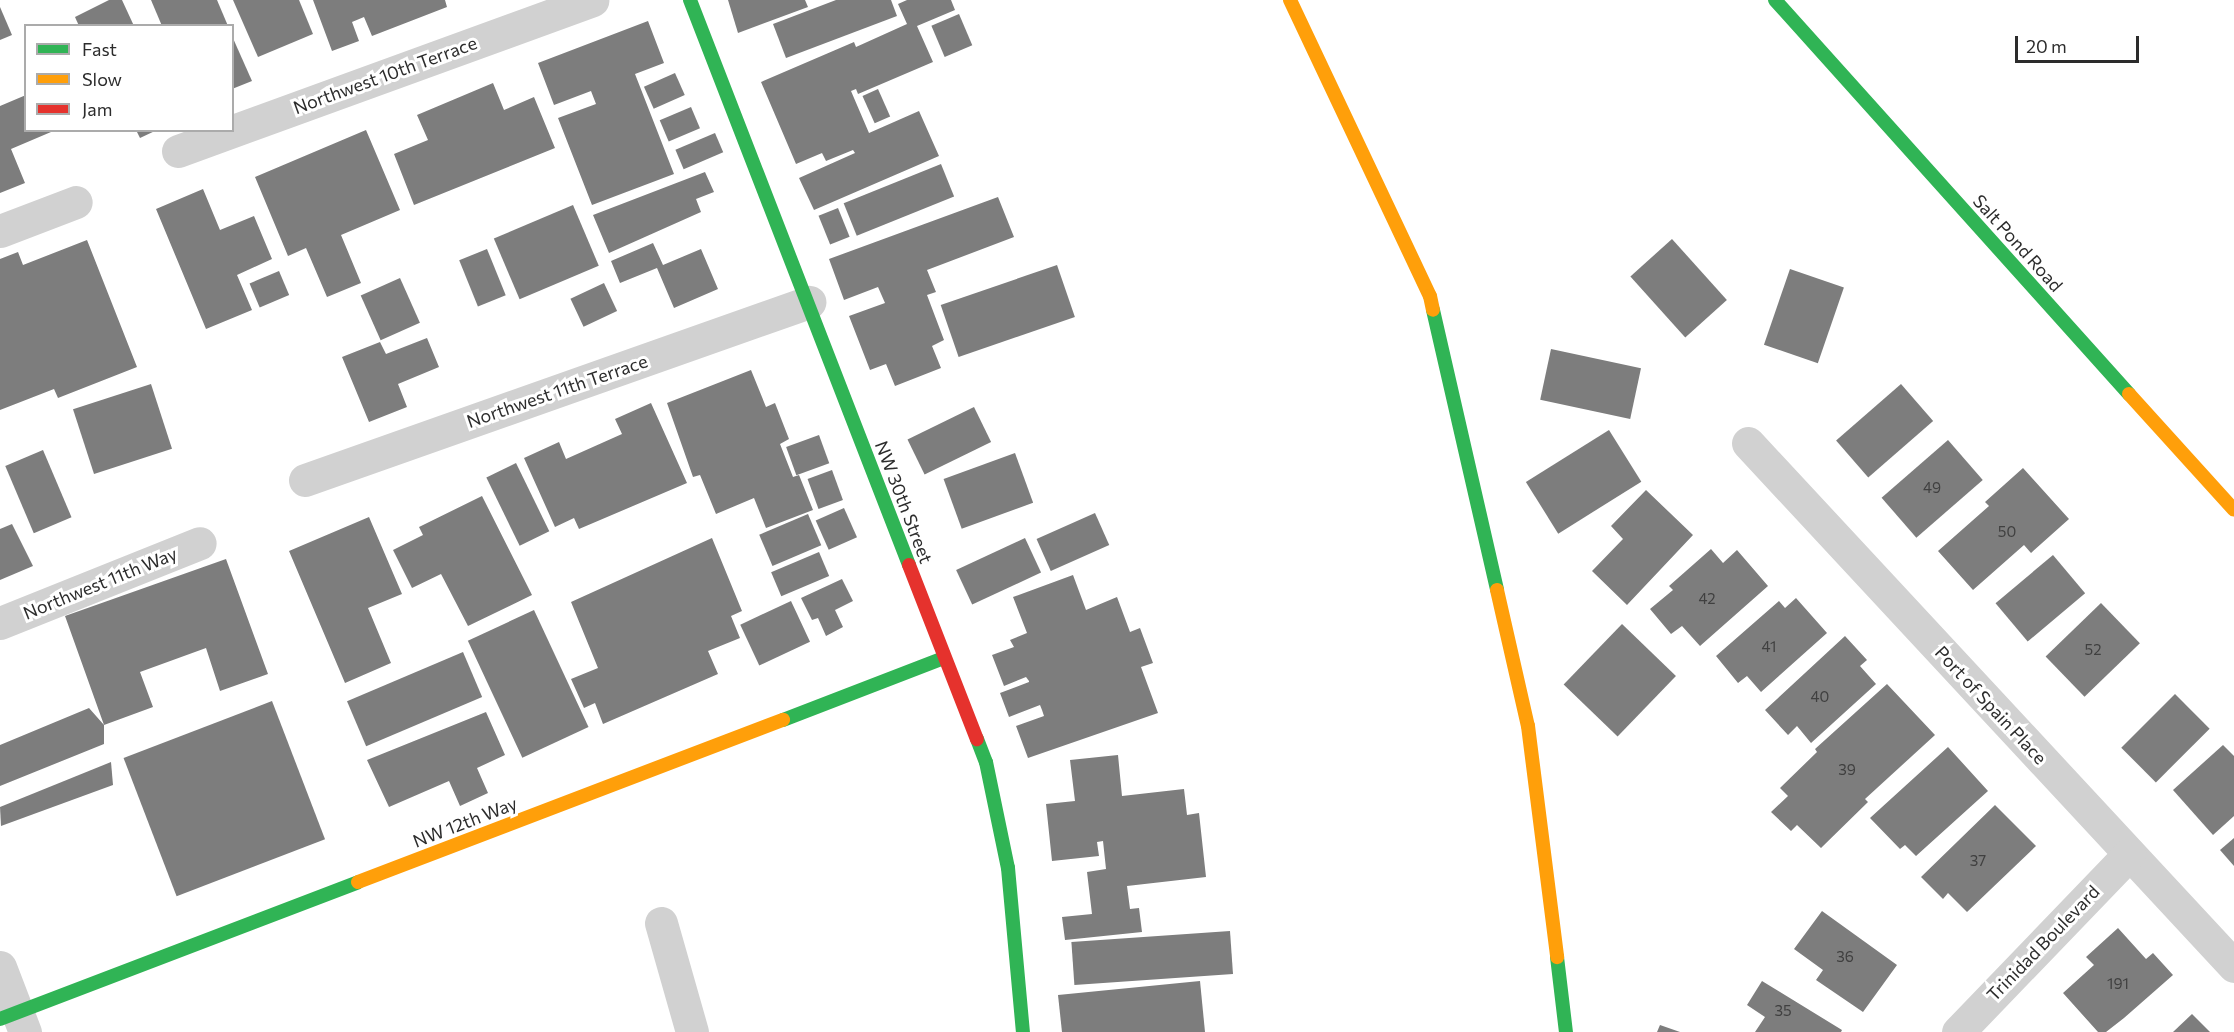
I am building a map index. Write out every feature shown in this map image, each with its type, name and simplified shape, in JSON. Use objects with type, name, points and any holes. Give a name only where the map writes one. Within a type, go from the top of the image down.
[{"type":"street","name":"Northwest 10th Terrace","points":[[234,131],[592,0]]},
{"type":"street","name":"NW 30th Street","points":[[690,0],[986,762],[1008,868],[1023,1032]]},
{"type":"street","points":[[1290,0],[1430,296],[1528,726],[1566,1032]]},
{"type":"street","name":"Salt Pond Road","points":[[1774,0],[2234,510]]},
{"type":"street","name":"Northwest 10th Terrace","points":[[178,151],[230,132]]},
{"type":"street","points":[[0,231],[76,202]]},
{"type":"street","name":"Northwest 11th Terrace","points":[[305,480],[809,302]]},
{"type":"street","name":"Port of Spain Place","points":[[1748,443],[2234,966]]},
{"type":"street","name":"Northwest 11th Way","points":[[0,624],[200,543]]},
{"type":"street","name":"NW 12th Way","points":[[14,1021],[944,658]]},
{"type":"street","name":"Trinidad Boulevard","points":[[1958,1032],[2129,854]]},
{"type":"street","points":[[661,923],[692,1032]]},
{"type":"street","points":[[0,967],[14,1021]]},
{"type":"building","points":[[109,0],[122,0],[133,24],[78,24],[75,17]]},
{"type":"building","points":[[151,0],[217,0],[227,24],[161,24]]},
{"type":"building","points":[[233,0],[299,0],[313,34],[258,57]]},
{"type":"building","points":[[313,0],[445,0],[447,7],[372,36],[364,17],[352,22],[359,41],[332,51]]},
{"type":"building","points":[[728,0],[805,0],[808,7],[738,33]]},
{"type":"building","points":[[836,0],[891,0],[897,16],[786,58],[773,24]]},
{"type":"building","points":[[907,0],[951,0],[955,10],[917,26],[933,62],[858,94],[856,89],[851,91],[869,133],[919,111],[939,156],[814,210],[799,178],[855,153],[853,150],[826,161],[822,153],[796,164],[761,82],[854,42],[856,47],[907,24],[898,4]]},
{"type":"building","points":[[0,7],[12,35],[0,40]]},
{"type":"building","points":[[959,14],[972,45],[945,57],[931,26]]},
{"type":"building","points":[[648,21],[664,63],[635,74],[674,174],[592,205],[558,118],[596,104],[591,91],[554,105],[538,63]]},
{"type":"building","points":[[234,40],[252,81],[234,88]]},
{"type":"building","points":[[675,73],[685,95],[654,109],[644,87]]},
{"type":"building","points":[[493,83],[504,110],[534,97],[555,148],[414,205],[394,154],[428,140],[417,115]]},
{"type":"building","points":[[878,89],[890,116],[875,123],[862,96]]},
{"type":"building","points":[[24,96],[24,132],[51,132],[11,149],[25,183],[0,193],[0,106]]},
{"type":"building","points":[[691,107],[700,128],[669,141],[660,120]]},
{"type":"building","points":[[366,130],[400,210],[341,235],[361,283],[327,297],[306,248],[288,256],[255,177]]},
{"type":"building","points":[[137,132],[153,132],[140,138]]},
{"type":"building","points":[[715,133],[723,152],[684,169],[675,150]]},
{"type":"building","points":[[941,164],[954,196],[857,236],[844,203]]},
{"type":"building","points":[[705,172],[714,192],[696,199],[701,212],[609,253],[593,215]]},
{"type":"building","points":[[203,189],[220,230],[254,216],[272,259],[237,275],[252,310],[206,329],[156,209]]},
{"type":"building","points":[[998,197],[1014,237],[927,270],[936,292],[927,295],[944,340],[932,346],[941,368],[895,386],[886,364],[870,370],[849,316],[885,303],[878,287],[844,300],[829,259]]},
{"type":"building","points":[[573,205],[599,266],[520,299],[494,239]]},
{"type":"building","points":[[838,208],[850,237],[830,245],[819,216]]},
{"type":"building","points":[[1672,239],[1727,300],[1685,337],[1630,276]]},
{"type":"building","points":[[87,240],[137,367],[58,398],[54,389],[0,410],[0,259],[18,252],[23,265]]},
{"type":"building","points":[[653,243],[663,265],[701,249],[718,289],[674,308],[657,268],[620,283],[611,261]]},
{"type":"building","points":[[487,249],[506,295],[478,307],[459,260]]},
{"type":"building","points":[[1057,265],[1075,317],[959,357],[941,305]]},
{"type":"building","points":[[1790,269],[1844,288],[1818,363],[1764,345]]},
{"type":"building","points":[[279,271],[289,295],[260,307],[250,284]]},
{"type":"building","points":[[400,278],[420,323],[381,340],[361,295]]},
{"type":"building","points":[[604,283],[617,311],[584,327],[570,299]]},
{"type":"building","points":[[427,338],[439,367],[398,384],[407,407],[369,422],[342,357],[380,342],[386,354]]},
{"type":"building","points":[[1551,349],[1641,368],[1630,419],[1540,400]]},
{"type":"building","points":[[751,370],[766,407],[775,403],[789,439],[780,444],[793,477],[799,475],[813,510],[766,528],[754,498],[716,514],[700,475],[693,477],[667,403]]},
{"type":"building","points":[[151,384],[172,449],[94,474],[73,409]]},
{"type":"building","points":[[1901,384],[1933,421],[1868,477],[1836,440]]},
{"type":"building","points":[[651,403],[687,483],[579,529],[574,518],[555,527],[524,458],[559,442],[566,459],[622,434],[615,419]]},
{"type":"building","points":[[974,407],[991,442],[925,474],[907,439]]},
{"type":"building","points":[[1609,430],[1641,482],[1558,534],[1526,482]]},
{"type":"building","points":[[819,435],[829,463],[796,475],[786,447]]},
{"type":"building","points":[[1948,440],[1983,480],[1916,538],[1882,498]]},
{"type":"building","points":[[43,450],[72,517],[34,533],[5,466]]},
{"type":"building","points":[[1015,453],[1033,503],[962,529],[944,479]]},
{"type":"building","points":[[516,463],[549,531],[520,546],[486,477]]},
{"type":"building","points":[[2023,468],[2069,519],[2031,553],[2024,545],[1973,590],[1938,551],[1989,506],[1985,502]]},
{"type":"building","points":[[832,470],[843,500],[819,509],[808,479]]},
{"type":"building","points":[[1646,490],[1693,535],[1627,605],[1592,571],[1623,539],[1611,526]]},
{"type":"building","points":[[482,496],[532,595],[468,626],[441,574],[412,588],[393,550],[423,535],[419,527]]},
{"type":"building","points":[[844,508],[857,537],[829,550],[816,521]]},
{"type":"building","points":[[1095,513],[1109,545],[1051,571],[1037,539]]},
{"type":"building","points":[[808,514],[821,545],[772,566],[759,535]]},
{"type":"building","points":[[369,517],[402,594],[368,608],[391,663],[345,683],[289,551]]},
{"type":"building","points":[[12,524],[33,566],[0,580],[0,529]]},
{"type":"building","points":[[712,538],[742,611],[731,616],[740,638],[708,651],[718,674],[603,724],[595,703],[584,708],[571,679],[598,668],[571,602]]},
{"type":"building","points":[[1025,538],[1041,572],[972,605],[956,570]]},
{"type":"building","points":[[1711,549],[1723,563],[1737,550],[1768,586],[1700,646],[1682,626],[1671,634],[1650,609],[1673,590],[1669,586]]},
{"type":"building","points":[[819,552],[829,576],[781,596],[771,572]]},
{"type":"building","points":[[2053,555],[2085,593],[2028,642],[1996,603]]},
{"type":"building","points":[[226,559],[268,674],[220,691],[206,648],[140,672],[153,707],[104,725],[65,616]]},
{"type":"building","points":[[1073,575],[1086,610],[1117,597],[1130,632],[1140,628],[1153,663],[1141,667],[1158,713],[1028,758],[1016,726],[1044,716],[1042,710],[1040,705],[1009,717],[1000,693],[1029,681],[1026,677],[1004,686],[992,655],[1014,647],[1010,640],[1027,633],[1013,597]]},
{"type":"building","points":[[842,579],[853,601],[835,610],[843,627],[826,636],[818,618],[812,620],[801,598]]},
{"type":"building","points":[[1796,598],[1827,633],[1761,692],[1747,676],[1738,683],[1716,656],[1779,601],[1785,608]]},
{"type":"building","points":[[791,601],[810,642],[759,665],[740,625]]},
{"type":"building","points":[[2101,603],[2140,643],[2085,697],[2046,656]]},
{"type":"building","points":[[534,610],[589,727],[522,758],[468,641]]},
{"type":"building","points":[[1622,624],[1676,676],[1618,737],[1564,684]]},
{"type":"building","points":[[1845,636],[1867,660],[1860,666],[1876,684],[1811,743],[1797,726],[1788,735],[1765,710]]},
{"type":"building","points":[[463,652],[482,697],[366,746],[347,701]]},
{"type":"building","points":[[1887,684],[1935,735],[1865,799],[1868,802],[1821,848],[1797,825],[1791,831],[1771,812],[1788,796],[1780,788],[1817,752],[1815,749]]},
{"type":"building","points":[[2175,694],[2210,729],[2156,782],[2121,748]]},
{"type":"building","points":[[272,701],[325,839],[177,896],[124,758]]},
{"type":"building","points":[[89,708],[104,725],[104,744],[0,786],[0,745]]},
{"type":"building","points":[[486,712],[505,755],[477,768],[488,793],[460,806],[449,781],[389,807],[367,760]]},
{"type":"building","points":[[2223,745],[2234,756],[2234,816],[2213,835],[2173,790]]},
{"type":"building","points":[[1948,747],[1988,791],[1916,856],[1905,845],[1900,849],[1870,818]]},
{"type":"building","points":[[1118,755],[1122,796],[1184,789],[1187,815],[1199,813],[1206,877],[1127,886],[1130,909],[1139,908],[1142,932],[1065,940],[1062,917],[1092,914],[1087,872],[1106,869],[1103,841],[1097,842],[1099,856],[1052,861],[1046,804],[1075,801],[1070,760]]},
{"type":"building","points":[[111,762],[113,785],[1,826],[0,807]]},
{"type":"building","points":[[1995,805],[2036,846],[1967,912],[1948,893],[1943,899],[1921,877]]},
{"type":"building","points":[[2234,838],[2234,866],[2220,850]]},
{"type":"building","points":[[1822,911],[1897,965],[1863,1012],[1816,980],[1823,970],[1794,949]]},
{"type":"building","points":[[2118,928],[2146,959],[2153,953],[2173,975],[2106,1032],[2098,1032],[2063,993],[2094,965],[2086,957]]},
{"type":"building","points":[[1230,931],[1233,974],[1074,985],[1071,942]]},
{"type":"building","points":[[1200,981],[1205,1032],[1062,1032],[1058,995]]},
{"type":"building","points":[[1762,981],[1842,1030],[1841,1032],[1755,1032],[1765,1017],[1747,1005]]},
{"type":"building","points":[[2192,1014],[2210,1032],[2173,1032]]},
{"type":"building","points":[[1660,1025],[1680,1032],[1657,1032]]},
{"type":"traffic: fast","points":[[690,0],[909,565]]},
{"type":"traffic: fast","points":[[1775,0],[2129,394]]},
{"type":"traffic: fast","points":[[1433,310],[1497,590]]},
{"type":"traffic: fast","points":[[783,720],[944,658]]},
{"type":"traffic: fast","points":[[977,739],[986,762],[1008,868],[1023,1032]]},
{"type":"traffic: fast","points":[[0,1019],[358,882]]},
{"type":"traffic: fast","points":[[1557,957],[1566,1032]]},
{"type":"traffic: slow","points":[[1290,0],[1430,296],[1433,310]]},
{"type":"traffic: slow","points":[[2129,394],[2234,510]]},
{"type":"traffic: slow","points":[[1497,590],[1528,726],[1557,957]]},
{"type":"traffic: slow","points":[[358,882],[783,720]]},
{"type":"traffic: jam","points":[[909,565],[977,739]]}]
